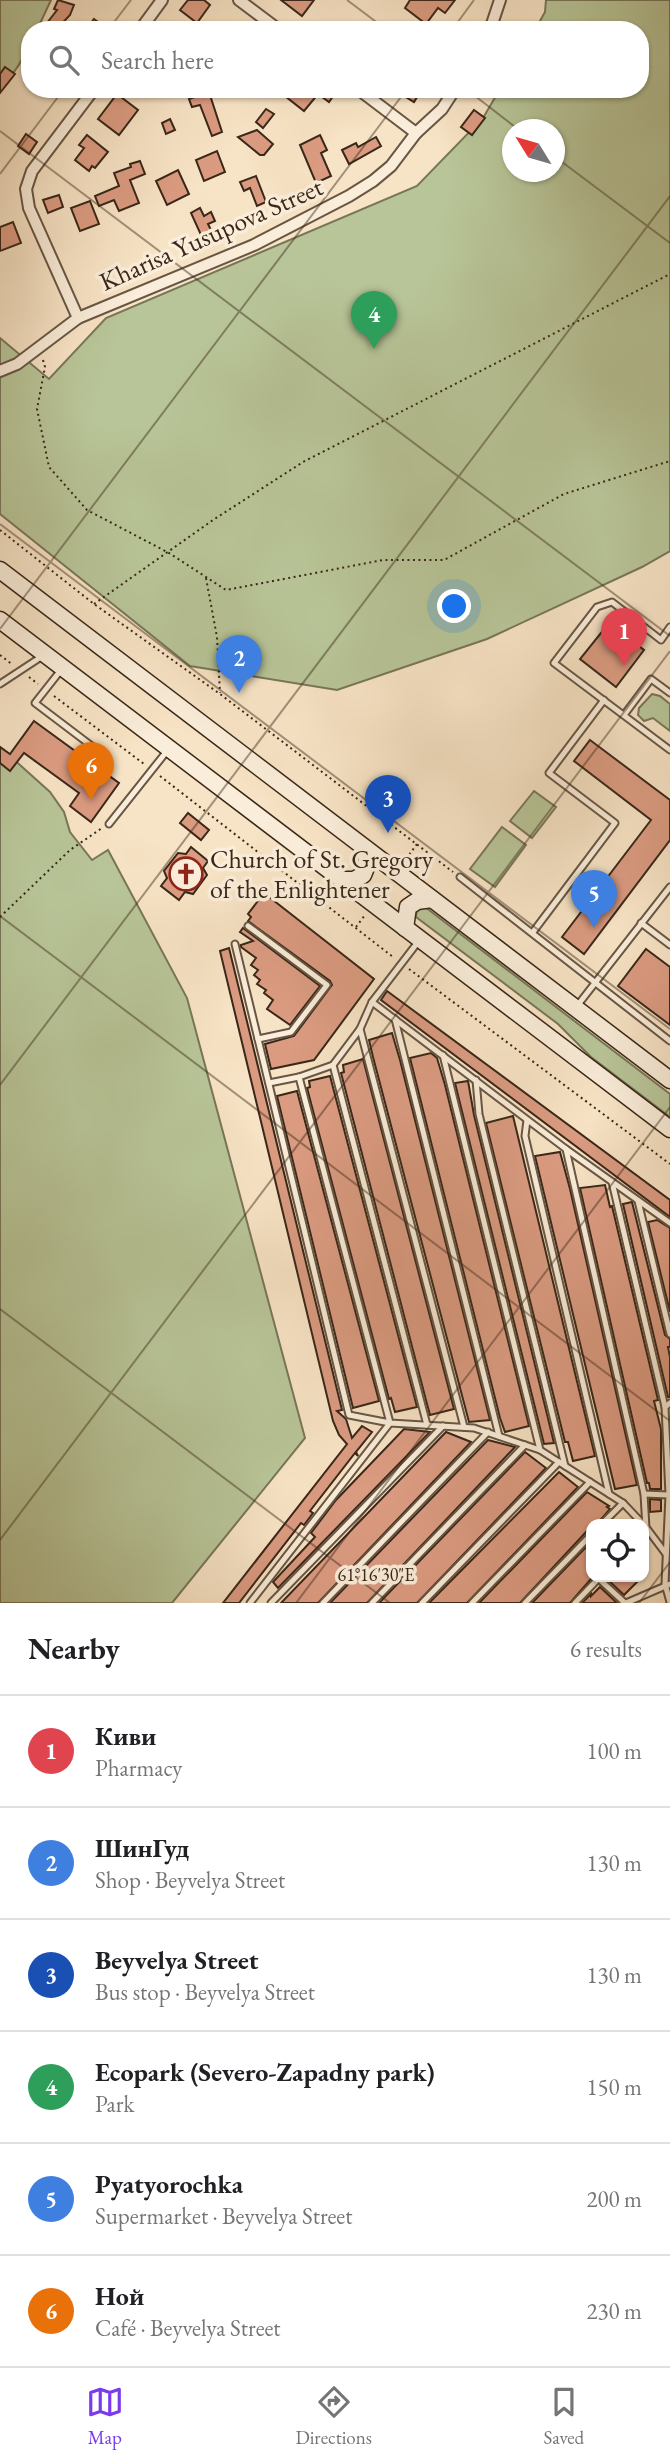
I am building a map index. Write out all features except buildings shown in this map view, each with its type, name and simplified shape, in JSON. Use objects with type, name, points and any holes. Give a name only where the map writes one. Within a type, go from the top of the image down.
[{"type":"main road","points":[[0,570],[670,1080]]},
{"type":"main road","points":[[0,620],[670,1129]]},
{"type":"main road","points":[[342,880],[354,880],[363,875],[367,865],[366,849]]},
{"type":"main road","points":[[405,928],[408,907],[417,901],[432,899]]},
{"type":"street","points":[[147,21],[162,0]]},
{"type":"street","points":[[239,0],[267,21]]},
{"type":"street","points":[[493,21],[500,0]]},
{"type":"street","points":[[78,318],[29,208],[26,189],[32,171],[87,98]]},
{"type":"street","points":[[370,98],[416,133]]},
{"type":"street","name":"Kharisa Yusupova Street","points":[[0,370],[17,364],[78,318],[254,245],[349,197],[391,166],[416,133],[442,109],[449,98]]},
{"type":"lane","points":[[670,627],[661,640],[612,602],[597,607],[554,663],[670,750]]},
{"type":"lane","points":[[0,684],[45,654]]},
{"type":"lane","points":[[63,667],[35,703],[101,753]]},
{"type":"lane","points":[[624,715],[651,678],[670,693]]},
{"type":"lane","points":[[533,932],[615,823],[549,773],[604,700]]},
{"type":"lane","points":[[109,824],[169,749]]},
{"type":"lane","points":[[460,877],[670,1041]]},
{"type":"lane","points":[[576,1008],[670,887]]},
{"type":"lane","points":[[640,923],[670,945]]},
{"type":"lane","points":[[248,926],[327,985],[291,1032],[258,1039]]},
{"type":"lane","points":[[269,1083],[299,1077],[333,1065],[360,1029],[372,1002],[420,939]]},
{"type":"lane","points":[[235,944],[349,1415],[390,1423],[464,1427],[488,1432],[540,1450],[623,1503],[637,1519]]},
{"type":"lane","points":[[372,1002],[566,1149],[670,1223]]},
{"type":"lane","points":[[395,1019],[499,1436]]},
{"type":"lane","points":[[360,1029],[464,1427]]},
{"type":"lane","points":[[443,1055],[540,1450]]},
{"type":"lane","points":[[333,1065],[427,1425]]},
{"type":"lane","points":[[299,1077],[390,1423]]},
{"type":"lane","points":[[475,1080],[483,1128],[565,1466]]},
{"type":"lane","points":[[527,1120],[525,1136],[609,1494]]},
{"type":"lane","points":[[566,1149],[644,1494],[644,1519]]},
{"type":"lane","points":[[612,1182],[667,1405],[669,1495],[666,1554],[670,1602]]},
{"type":"lane","points":[[638,1201],[670,1334]]},
{"type":"lane","points":[[250,1603],[390,1423]]},
{"type":"lane","points":[[271,1603],[443,1426]]},
{"type":"lane","points":[[323,1603],[488,1432]]},
{"type":"lane","points":[[372,1603],[525,1445]]},
{"type":"lane","points":[[422,1603],[559,1462]]},
{"type":"lane","points":[[472,1603],[590,1482]]},
{"type":"lane","points":[[644,1494],[669,1495]]},
{"type":"lane","points":[[607,1519],[623,1503]]},
{"type":"lane","points":[[649,1533],[666,1554]]},
{"type":"lane","points":[[524,1603],[586,1540]]},
{"type":"lane","points":[[575,1603],[595,1582]]},
{"type":"lane","points":[[604,1582],[629,1603],[668,1584]]},
{"type":"path","points":[[94,604],[213,520],[303,462],[670,274]]},
{"type":"path","points":[[38,349],[46,367],[37,409],[49,467],[87,510],[169,553],[226,590],[383,561],[444,560],[564,494],[670,461]]},
{"type":"path","points":[[0,530],[94,604],[220,694],[460,877]]},
{"type":"path","points":[[205,577],[217,637],[220,694]]},
{"type":"path","points":[[0,655],[355,928],[670,1164]]},
{"type":"path","points":[[0,917],[70,850],[109,824]]},
{"type":"path","points":[[355,928],[417,844]]},
{"type":"green space","points":[[0,0],[51,0],[41,21],[21,21],[21,62],[0,88]]},
{"type":"green space","points":[[546,0],[670,0],[670,551],[642,567],[487,639],[337,690],[190,666],[0,514],[0,338],[49,379],[106,318],[417,186],[483,118],[495,98],[649,98],[649,21],[540,21],[545,12]]},
{"type":"green space","points":[[652,694],[660,696],[670,704],[670,731],[653,718],[644,721],[638,715],[639,708]]},
{"type":"green space","points":[[0,747],[50,792],[64,812],[70,832],[92,860],[108,850],[187,998],[305,1438],[172,1603],[0,1603]]},
{"type":"green space","points":[[534,791],[556,807],[532,838],[510,821]]},
{"type":"green space","points":[[502,827],[526,845],[495,887],[470,869]]},
{"type":"green space","points":[[425,907],[670,1094],[670,1117],[591,1057],[558,1024],[416,917],[417,908]]},
{"type":"place","name":"Ecopark (Severo-Zapadny park)","points":[[374,349]]},
{"type":"place","name":"Киви","points":[[624,666]]},
{"type":"place","name":"ШинГуд","points":[[239,693]]},
{"type":"place","name":"Ной","points":[[91,800]]},
{"type":"place","name":"Beyvelya Street","points":[[388,833]]},
{"type":"place","name":"Church of St. Gregory of the Enlightener","points":[[186,874]]},
{"type":"place","name":"Pyatyorochka","points":[[594,928]]}]
